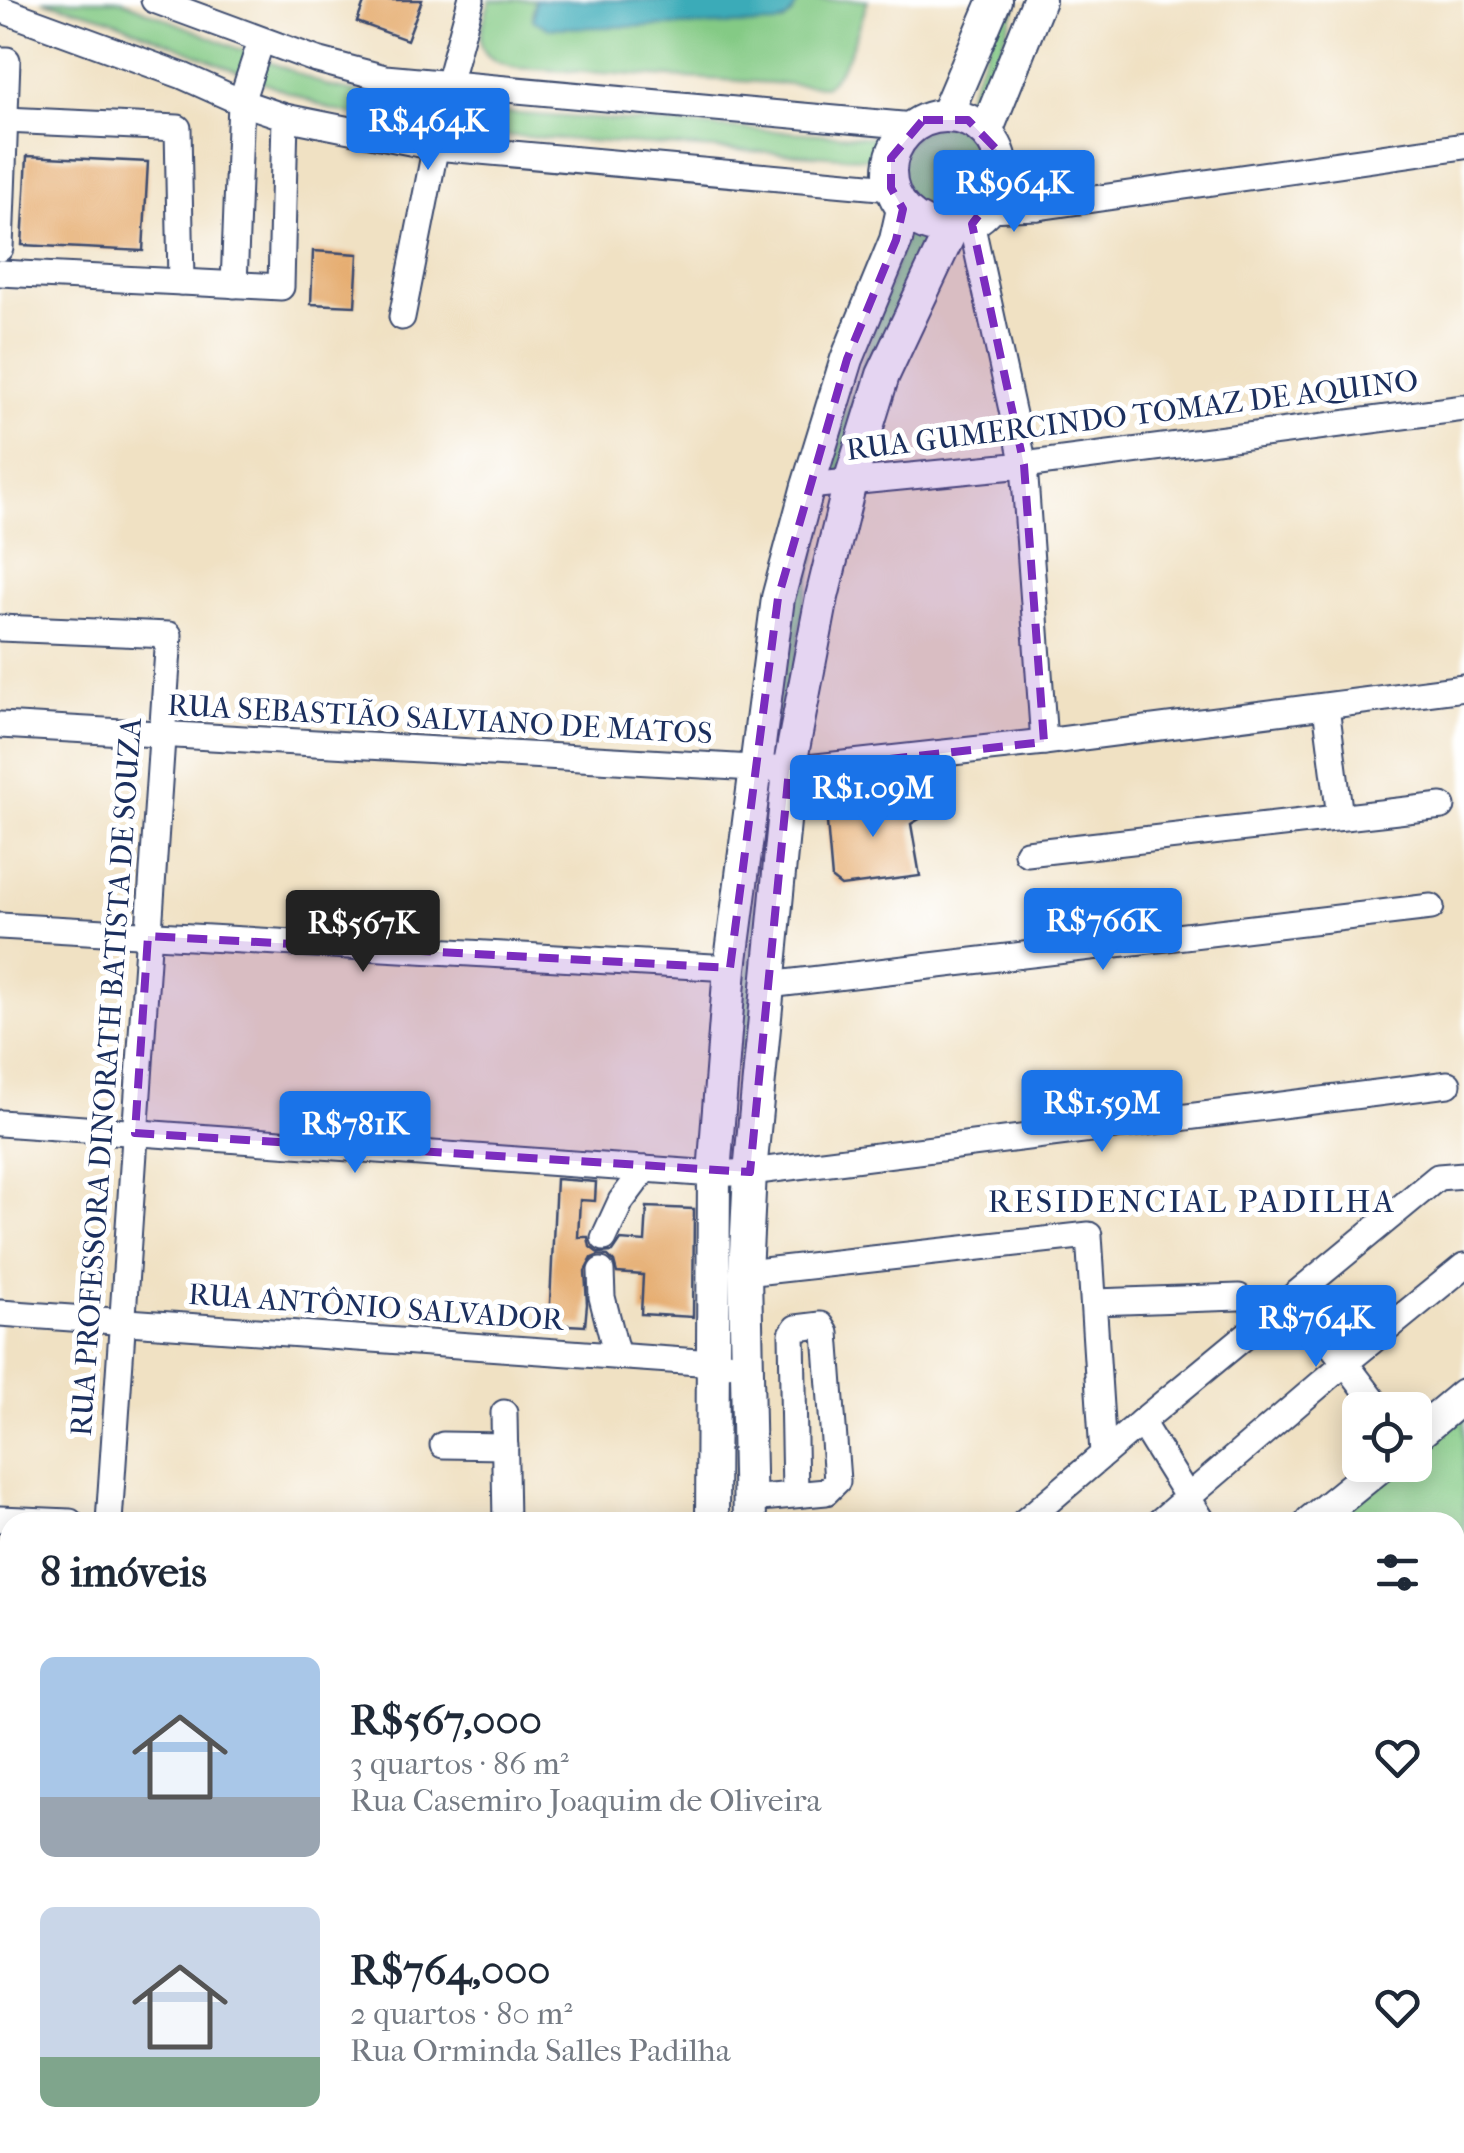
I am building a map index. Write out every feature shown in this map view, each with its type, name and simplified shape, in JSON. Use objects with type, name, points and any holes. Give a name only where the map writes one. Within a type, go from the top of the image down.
[{"type":"main road","points":[[946,116],[995,0]]},
{"type":"main road","points":[[986,132],[1039,0]]},
{"type":"main road","points":[[712,1512],[714,1174],[730,968],[778,598],[847,359],[896,240],[897,198],[889,168],[894,148],[913,126],[934,116],[946,116],[968,120],[986,132],[998,152],[1002,174],[997,196],[970,220],[883,375],[850,482],[822,597],[789,770],[750,1172],[745,1274],[750,1511]]},
{"type":"main road","points":[[897,198],[924,224],[970,220]]},
{"type":"main road","points":[[1432,1422],[1464,1395]]},
{"type":"main road","points":[[1324,1512],[1360,1482]]},
{"type":"street","points":[[154,0],[317,60],[385,78],[913,126]]},
{"type":"street","points":[[402,317],[448,84],[471,0]]},
{"type":"street","points":[[0,9],[285,117],[435,147],[897,198]]},
{"type":"street","points":[[234,285],[240,102],[261,41]]},
{"type":"street","points":[[0,60],[7,60],[0,248]]},
{"type":"street","points":[[0,273],[281,287],[285,117]]},
{"type":"street","points":[[5,120],[178,128],[181,282]]},
{"type":"street","points":[[1044,742],[1024,465],[970,220],[1464,146]]},
{"type":"street","points":[[1002,174],[1038,207]]},
{"type":"street","name":"RUA GUMERCINDO TOMAZ DE AQUINO","points":[[808,486],[1024,465],[1464,408]]},
{"type":"street","name":"RUA PROFESSORA DINORATH BATISTA DE SOUZA","points":[[0,628],[168,635],[110,1512]]},
{"type":"street","name":"RUA SEBASTIÃO SALVIANO DE MATOS","points":[[0,725],[789,770],[1464,688]]},
{"type":"street","points":[[1326,707],[1340,817]]},
{"type":"street","points":[[1026,853],[1442,806]]},
{"type":"street","points":[[768,985],[1431,907]]},
{"type":"street","points":[[0,926],[730,968]]},
{"type":"street","points":[[0,1123],[714,1174],[1448,1084]]},
{"type":"street","points":[[604,1238],[621,1201],[645,1169]]},
{"type":"street","points":[[1036,1512],[1438,1177],[1464,1175]]},
{"type":"street","points":[[745,1274],[1089,1235],[1104,1454]]},
{"type":"street","points":[[1171,1512],[1464,1266]]},
{"type":"street","points":[[601,1271],[602,1297],[617,1356]]},
{"type":"street","points":[[1095,1302],[1239,1297]]},
{"type":"street","points":[[1295,1297],[1367,1392]]},
{"type":"street","name":"RUA ANTÔNIO SALVADOR","points":[[0,1313],[747,1365]]},
{"type":"street","points":[[750,1511],[795,1494],[826,1492],[837,1481],[826,1333],[821,1326],[796,1328],[792,1334],[795,1494]]},
{"type":"street","points":[[504,1413],[506,1512]]},
{"type":"street","points":[[1141,1422],[1197,1512]]},
{"type":"street","points":[[444,1445],[504,1446]]},
{"type":"highlighted area","points":[[923,120],[968,120],[998,151],[999,189],[972,224],[1024,465],[1044,742],[789,770],[750,1172],[135,1133],[148,936],[730,968],[778,598],[847,359],[896,240],[903,209],[891,188],[891,158]]},
{"type":"green space","points":[[42,0],[121,0],[328,86],[417,105],[425,114],[422,123],[406,126],[332,110],[107,18]]},
{"type":"green space","points":[[490,0],[535,0],[532,15],[783,22],[799,0],[868,0],[847,58],[825,86],[516,68],[491,58],[481,44]]},
{"type":"green space","points":[[1007,0],[1018,0],[976,118],[961,111]]},
{"type":"green space","points":[[464,110],[881,138],[875,159],[465,133],[459,123]]},
{"type":"green space","points":[[936,124],[954,124],[971,131],[984,144],[991,170],[984,196],[971,209],[954,216],[936,216],[919,209],[906,196],[899,179],[899,161],[906,144],[919,131]]},
{"type":"green space","points":[[909,226],[927,236],[908,295],[839,478],[823,477]]},
{"type":"green space","points":[[831,494],[801,621],[784,760],[768,756],[810,499]]},
{"type":"green space","points":[[777,775],[742,1163],[730,1162],[768,781]]},
{"type":"green space","points":[[1464,1406],[1464,1512],[1338,1512],[1374,1482],[1432,1482],[1432,1433]]},
{"type":"water","points":[[535,0],[799,0],[787,18],[775,24],[548,28],[533,20]]},
{"type":"building","points":[[365,0],[422,0],[407,40],[357,22]]},
{"type":"building","points":[[27,156],[148,162],[143,251],[22,245]]},
{"type":"building","points":[[313,251],[358,254],[355,306],[311,304]]},
{"type":"building","points":[[910,794],[918,800],[921,818],[911,824],[920,876],[841,886],[832,879],[826,811],[831,803]]},
{"type":"building","points":[[556,1179],[596,1182],[595,1201],[580,1200],[578,1237],[588,1237],[590,1247],[598,1253],[613,1252],[621,1240],[645,1242],[647,1207],[694,1209],[693,1317],[641,1314],[643,1275],[617,1273],[608,1256],[599,1255],[592,1258],[585,1271],[585,1326],[549,1324]]},
{"type":"district","name":"RESIDENCIAL PADILHA","points":[[1192,1201]]}]
